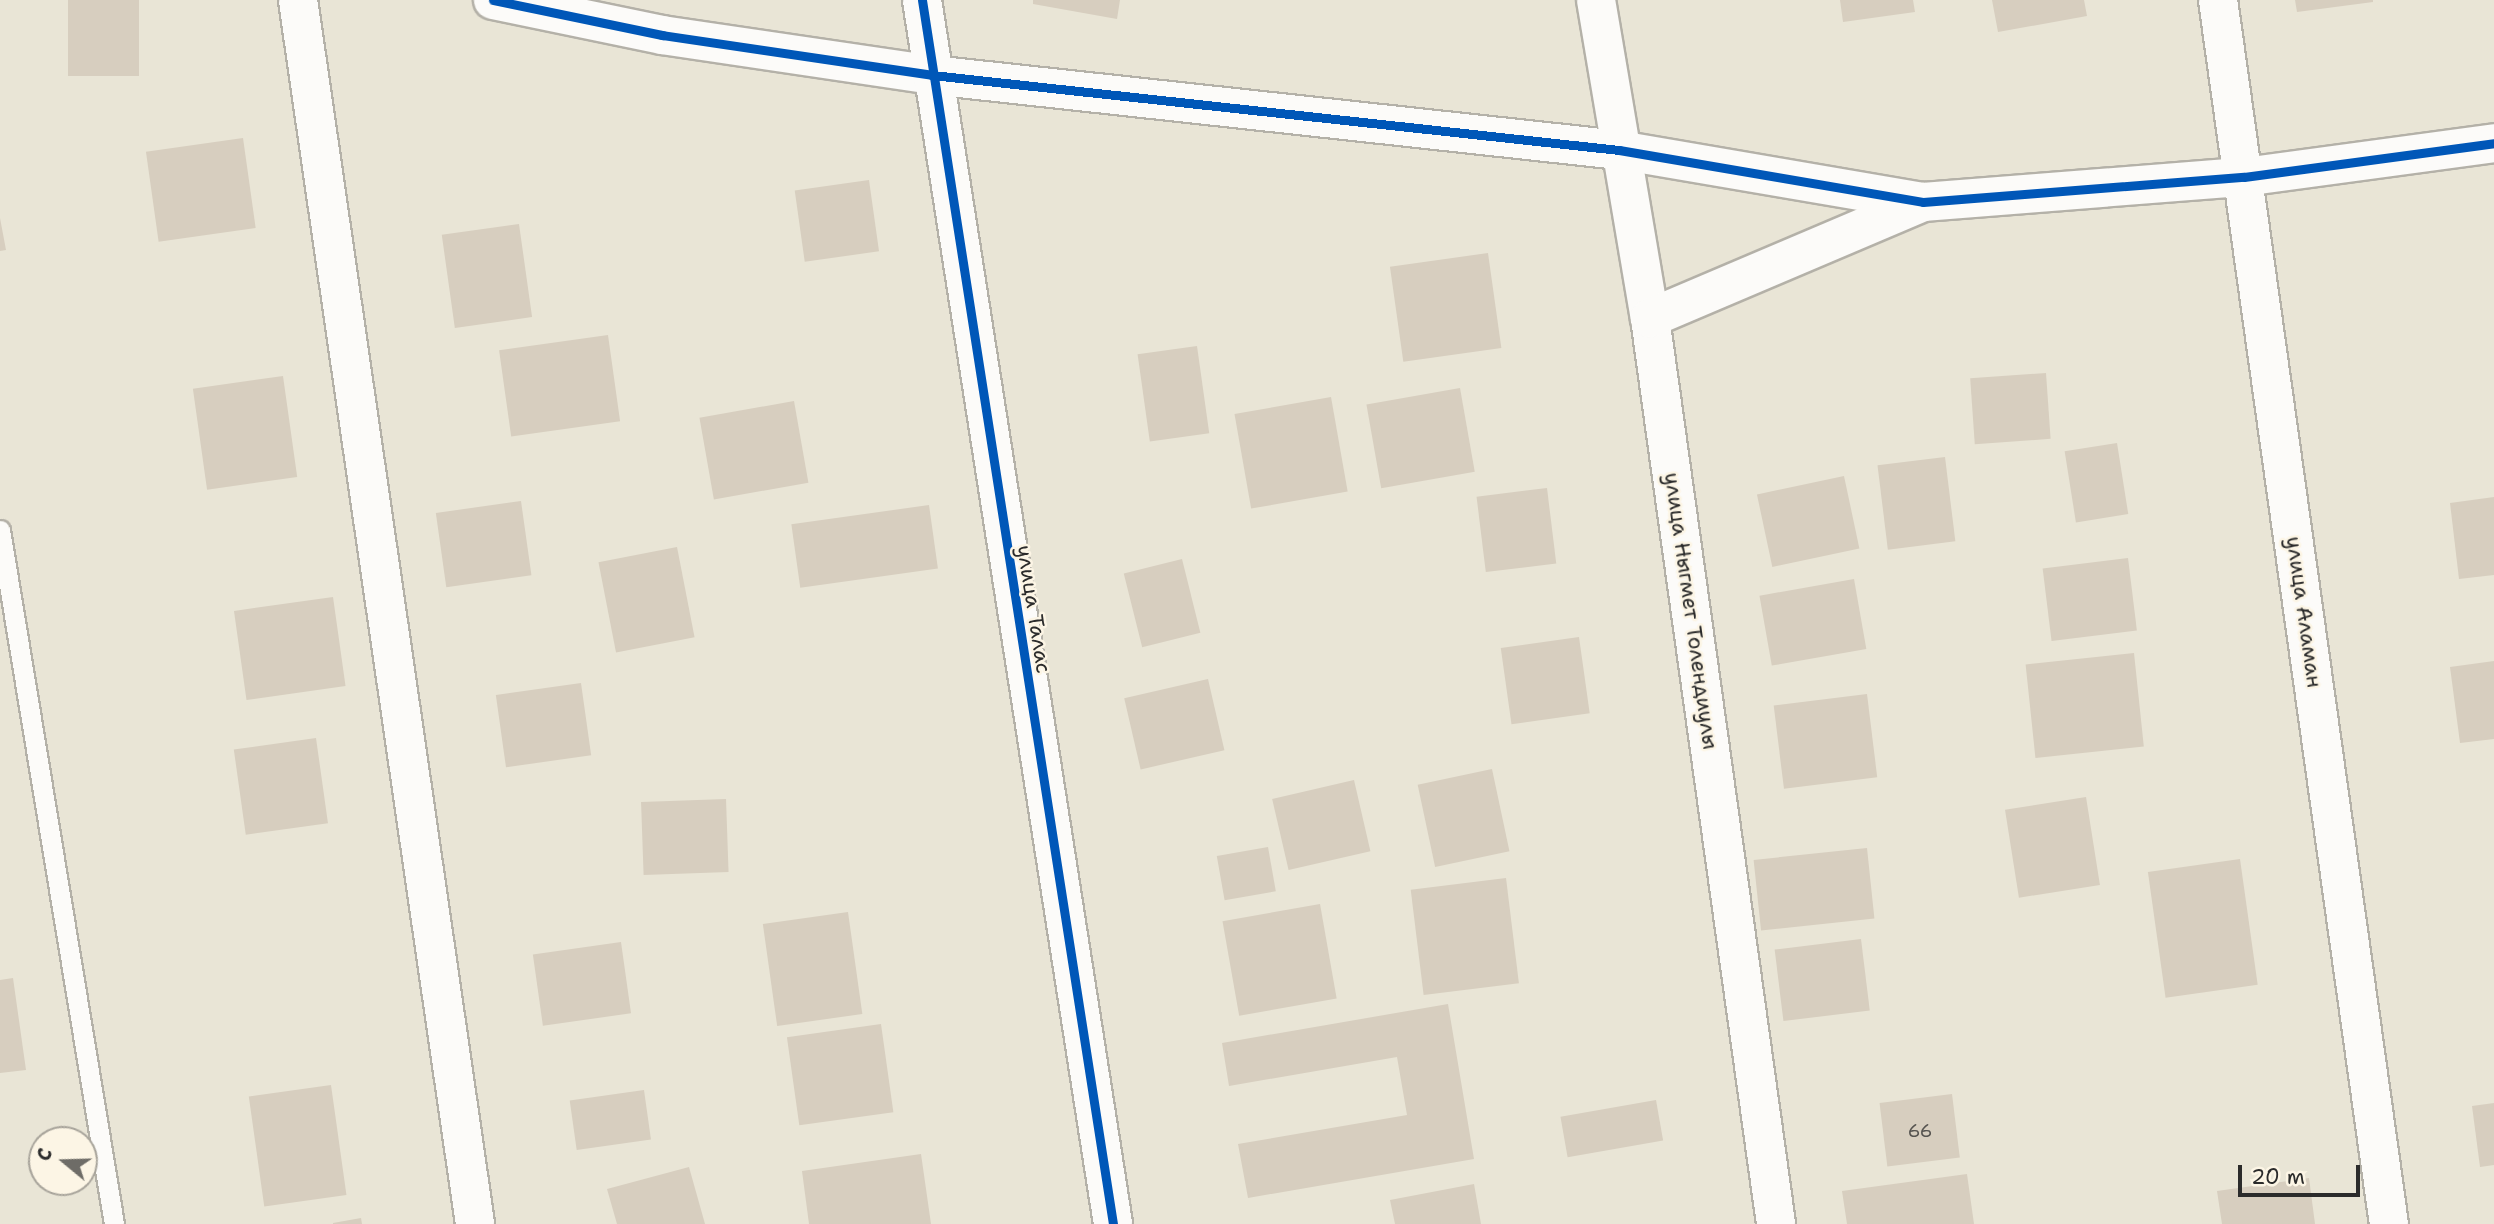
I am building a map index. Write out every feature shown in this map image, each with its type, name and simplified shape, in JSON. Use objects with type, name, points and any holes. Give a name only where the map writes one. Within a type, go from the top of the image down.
[{"type":"street","points":[[298,0],[475,1224]]},
{"type":"street","points":[[493,0],[662,35],[932,75],[1619,150],[1923,202],[2244,177],[2494,144]]},
{"type":"street","name":"улица Талас","points":[[922,0],[1113,1224]]},
{"type":"street","name":"улица Ныгмет Толендиулы","points":[[1596,0],[1619,150],[1650,318],[1776,1224]]},
{"type":"street","name":"улица Аламан","points":[[2218,0],[2389,1224]]},
{"type":"street","points":[[1650,318],[1923,202]]},
{"type":"lane","points":[[0,530],[114,1224]]},
{"type":"building","points":[[68,0],[139,0],[139,76],[68,76]]},
{"type":"building","points":[[1033,0],[1120,0],[1117,19],[1033,4]]},
{"type":"building","points":[[1840,0],[1913,0],[1915,12],[1843,22]]},
{"type":"building","points":[[1992,0],[2084,0],[2087,16],[1998,32]]},
{"type":"building","points":[[2295,0],[2373,0],[2373,2],[2297,12]]},
{"type":"building","points":[[243,138],[256,228],[159,242],[146,152]]},
{"type":"building","points":[[869,180],[879,251],[805,262],[795,190]]},
{"type":"building","points":[[0,218],[6,250],[0,251]]},
{"type":"building","points":[[519,224],[532,317],[455,328],[442,235]]},
{"type":"building","points":[[1488,253],[1501,348],[1403,362],[1390,267]]},
{"type":"building","points":[[608,335],[620,421],[511,436],[499,350]]},
{"type":"building","points":[[1197,346],[1209,433],[1150,441],[1138,354]]},
{"type":"building","points":[[2046,373],[2051,439],[1975,444],[1970,378]]},
{"type":"building","points":[[283,376],[297,477],[207,490],[193,389]]},
{"type":"building","points":[[1460,388],[1475,472],[1381,488],[1366,404]]},
{"type":"building","points":[[1331,397],[1348,492],[1251,509],[1234,414]]},
{"type":"building","points":[[794,401],[808,483],[714,499],[699,418]]},
{"type":"building","points":[[2117,443],[2128,514],[2076,522],[2065,451]]},
{"type":"building","points":[[1945,457],[1955,541],[1888,550],[1878,465]]},
{"type":"building","points":[[1844,476],[1859,548],[1772,567],[1757,495]]},
{"type":"building","points":[[1547,488],[1556,563],[1486,572],[1477,497]]},
{"type":"building","points":[[2494,497],[2494,575],[2459,579],[2450,503]]},
{"type":"building","points":[[521,501],[531,575],[446,587],[436,513]]},
{"type":"building","points":[[929,505],[938,568],[800,588],[791,524]]},
{"type":"building","points":[[677,547],[695,637],[616,653],[598,562]]},
{"type":"building","points":[[2128,558],[2137,630],[2052,641],[2043,568]]},
{"type":"building","points":[[1182,559],[1200,633],[1142,647],[1124,574]]},
{"type":"building","points":[[1854,579],[1866,649],[1772,666],[1759,596]]},
{"type":"building","points":[[333,597],[346,686],[246,700],[234,611]]},
{"type":"building","points":[[1579,637],[1590,713],[1511,724],[1501,648]]},
{"type":"building","points":[[2134,653],[2144,746],[2035,758],[2026,664]]},
{"type":"building","points":[[2494,661],[2494,739],[2460,743],[2450,667]]},
{"type":"building","points":[[1208,679],[1224,750],[1141,769],[1124,698]]},
{"type":"building","points":[[581,683],[591,755],[506,767],[496,695]]},
{"type":"building","points":[[1867,694],[1877,777],[1784,789],[1774,705]]},
{"type":"building","points":[[316,738],[328,823],[246,835],[234,750]]},
{"type":"building","points":[[1492,769],[1509,851],[1435,867],[1418,785]]},
{"type":"building","points":[[1354,780],[1370,851],[1289,870],[1272,799]]},
{"type":"building","points":[[2086,797],[2100,885],[2019,898],[2005,810]]},
{"type":"building","points":[[726,799],[729,872],[644,875],[641,802]]},
{"type":"building","points":[[1268,847],[1276,891],[1225,900],[1217,856]]},
{"type":"building","points":[[1867,848],[1874,919],[1761,931],[1754,860]]},
{"type":"building","points":[[2240,859],[2258,985],[2166,998],[2148,872]]},
{"type":"building","points":[[1506,878],[1519,983],[1424,995],[1411,890]]},
{"type":"building","points":[[1320,904],[1337,999],[1239,1016],[1223,921]]},
{"type":"building","points":[[848,912],[862,1014],[777,1026],[763,924]]},
{"type":"building","points":[[1861,939],[1870,1010],[1783,1021],[1775,950]]},
{"type":"building","points":[[621,942],[631,1013],[543,1026],[533,954]]},
{"type":"building","points":[[13,978],[26,1070],[0,1073],[0,980]]},
{"type":"building","points":[[1448,1004],[1474,1159],[1248,1198],[1238,1144],[1407,1115],[1397,1057],[1229,1086],[1222,1043]]},
{"type":"building","points":[[881,1024],[893,1112],[799,1125],[787,1037]]},
{"type":"building","points":[[331,1085],[346,1195],[264,1206],[249,1097]]},
{"type":"building","points":[[644,1090],[651,1140],[577,1150],[570,1100]]},
{"type":"building","points":[[1952,1094],[1960,1158],[1887,1166],[1880,1103]]},
{"type":"building","points":[[1656,1100],[1663,1140],[1568,1157],[1560,1117]]},
{"type":"building","points":[[2494,1103],[2494,1165],[2480,1167],[2472,1106]]},
{"type":"building","points":[[921,1154],[931,1224],[809,1224],[802,1171]]},
{"type":"building","points":[[689,1167],[705,1224],[617,1224],[607,1189]]},
{"type":"building","points":[[1967,1174],[1974,1224],[1847,1224],[1842,1191]]},
{"type":"building","points":[[2309,1178],[2315,1224],[2222,1224],[2217,1191]]},
{"type":"building","points":[[1474,1184],[1481,1224],[1395,1224],[1390,1200]]},
{"type":"building","points":[[361,1218],[362,1224],[333,1224],[333,1223]]},
{"type":"cycle path","points":[[493,0],[662,35],[932,75],[1619,150],[1923,202],[2244,177],[2494,143]]},
{"type":"cycle path","points":[[922,0],[1113,1224]]}]
